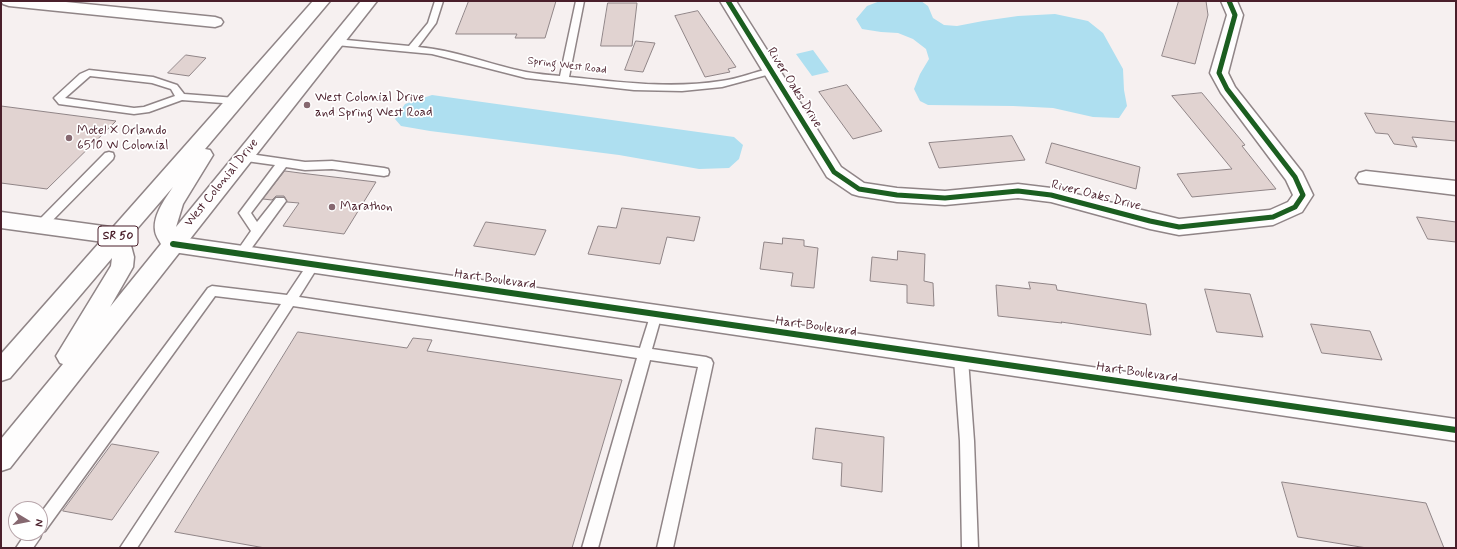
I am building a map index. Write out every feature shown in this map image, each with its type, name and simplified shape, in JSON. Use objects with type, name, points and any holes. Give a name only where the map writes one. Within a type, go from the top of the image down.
[{"type":"main road","points":[[9,1],[215,22]]},
{"type":"main road","name":"SR 50","points":[[1,371],[322,1]]},
{"type":"main road","name":"West Colonial Drive","points":[[1,459],[369,1]]},
{"type":"main road","name":"River Oaks Drive","points":[[728,1],[834,172],[859,189],[897,195],[945,198],[1018,191],[1051,195],[1150,221],[1179,227],[1273,217],[1295,208],[1302,195],[1295,177],[1227,89],[1219,73],[1235,15],[1229,1]]},
{"type":"main road","points":[[173,244],[165,231],[166,218],[172,204],[236,101]]},
{"type":"main road","points":[[1366,178],[1456,188]]},
{"type":"main road","points":[[1,220],[118,236],[122,257],[122,267],[18,437]]},
{"type":"main road","name":"Hart Boulevard","points":[[173,244],[1456,430]]},
{"type":"lane","points":[[412,49],[432,23],[439,1]]},
{"type":"lane","points":[[564,79],[580,1]]},
{"type":"lane","name":"Spring West Road","points":[[336,42],[432,51],[468,58],[526,74],[634,87],[682,88],[722,84],[771,71]]},
{"type":"lane","points":[[181,97],[174,87],[153,80],[90,73],[83,76],[59,98],[63,102],[134,111],[145,110],[181,97],[236,101]]},
{"type":"lane","points":[[41,225],[109,156]]},
{"type":"lane","points":[[243,157],[283,163],[303,170],[332,165],[384,172]]},
{"type":"lane","points":[[257,232],[245,213],[283,163]]},
{"type":"lane","points":[[241,254],[280,201]]},
{"type":"lane","points":[[128,548],[312,265]]},
{"type":"lane","points":[[48,515],[212,291],[289,300],[706,363],[665,548]]},
{"type":"lane","points":[[590,548],[656,314]]},
{"type":"lane","points":[[961,359],[967,441],[970,548]]},
{"type":"water","points":[[880,1],[921,1],[928,6],[933,18],[944,25],[957,26],[1018,16],[1055,14],[1088,21],[1103,33],[1123,69],[1124,90],[1127,106],[1119,118],[1093,117],[1053,108],[928,105],[920,101],[914,89],[920,74],[929,59],[926,49],[913,39],[898,33],[862,29],[856,19],[867,6]]},
{"type":"water","points":[[813,50],[829,72],[812,76],[796,54]]},
{"type":"water","points":[[432,95],[734,137],[743,145],[739,159],[729,168],[699,169],[619,155],[430,131],[401,126],[395,119],[405,104]]},
{"type":"building","points":[[469,1],[556,1],[545,38],[515,38],[517,34],[456,34]]},
{"type":"building","points":[[1179,1],[1206,1],[1208,15],[1195,64],[1162,56]]},
{"type":"building","points":[[608,3],[637,3],[632,46],[601,46]]},
{"type":"building","points":[[698,11],[736,67],[728,69],[730,72],[705,77],[675,16]]},
{"type":"building","points":[[636,41],[655,43],[643,72],[625,70]]},
{"type":"building","points":[[186,55],[206,58],[189,76],[168,73]]},
{"type":"building","points":[[847,85],[882,131],[853,139],[819,92]]},
{"type":"building","points":[[1202,93],[1245,145],[1242,146],[1276,189],[1192,197],[1177,174],[1232,169],[1172,96]]},
{"type":"building","name":"Motel X Orlando 6510 W Colonial","points":[[1,106],[116,121],[47,189],[1,183]]},
{"type":"building","points":[[1365,113],[1456,122],[1456,141],[1412,137],[1417,147],[1394,144],[1388,134],[1376,133]]},
{"type":"building","points":[[1012,136],[1025,160],[939,168],[929,143]]},
{"type":"building","points":[[1052,143],[1140,167],[1136,189],[1046,163]]},
{"type":"building","points":[[285,171],[376,182],[344,234],[283,226],[299,203],[287,202],[284,196],[276,196],[272,200],[263,199]]},
{"type":"building","points":[[622,208],[700,217],[694,241],[667,237],[660,264],[588,254],[598,226],[616,228]]},
{"type":"building","points":[[1417,217],[1456,222],[1456,242],[1428,239]]},
{"type":"building","points":[[486,222],[546,230],[535,255],[474,246]]},
{"type":"building","points":[[783,238],[804,240],[804,246],[818,248],[814,288],[791,286],[793,273],[760,269],[764,242],[782,244]]},
{"type":"building","points":[[898,251],[925,254],[924,281],[933,283],[934,306],[907,303],[907,285],[870,281],[872,257],[897,260]]},
{"type":"building","points":[[1029,282],[1056,285],[1057,290],[1146,304],[1151,335],[1061,322],[1062,323],[998,316],[996,285],[1030,289]]},
{"type":"building","points":[[1205,289],[1250,294],[1263,337],[1217,332]]},
{"type":"building","points":[[1311,324],[1370,331],[1382,360],[1322,353]]},
{"type":"building","points":[[298,332],[407,348],[413,338],[432,340],[427,351],[622,380],[572,548],[265,548],[175,532]]},
{"type":"building","points":[[816,428],[884,437],[882,492],[841,486],[842,463],[813,459]]},
{"type":"building","points":[[112,444],[159,452],[112,520],[63,511]]},
{"type":"building","points":[[1282,482],[1426,503],[1444,548],[1367,548],[1298,537]]},
{"type":"cycle path","points":[[728,1],[834,172],[859,189],[897,195],[945,198],[1018,191],[1051,195],[1150,221],[1179,227],[1273,217],[1295,207],[1303,195],[1295,177],[1227,89],[1219,73],[1235,15],[1229,1]]},
{"type":"cycle path","points":[[173,244],[1456,430]]},
{"type":"place","name":"West Colonial Drive and Spring West Road","points":[[307,105]]},
{"type":"place","name":"Motel X Orlando 6510 W Colonial","points":[[69,138]]},
{"type":"place","name":"Marathon","points":[[332,207]]}]
